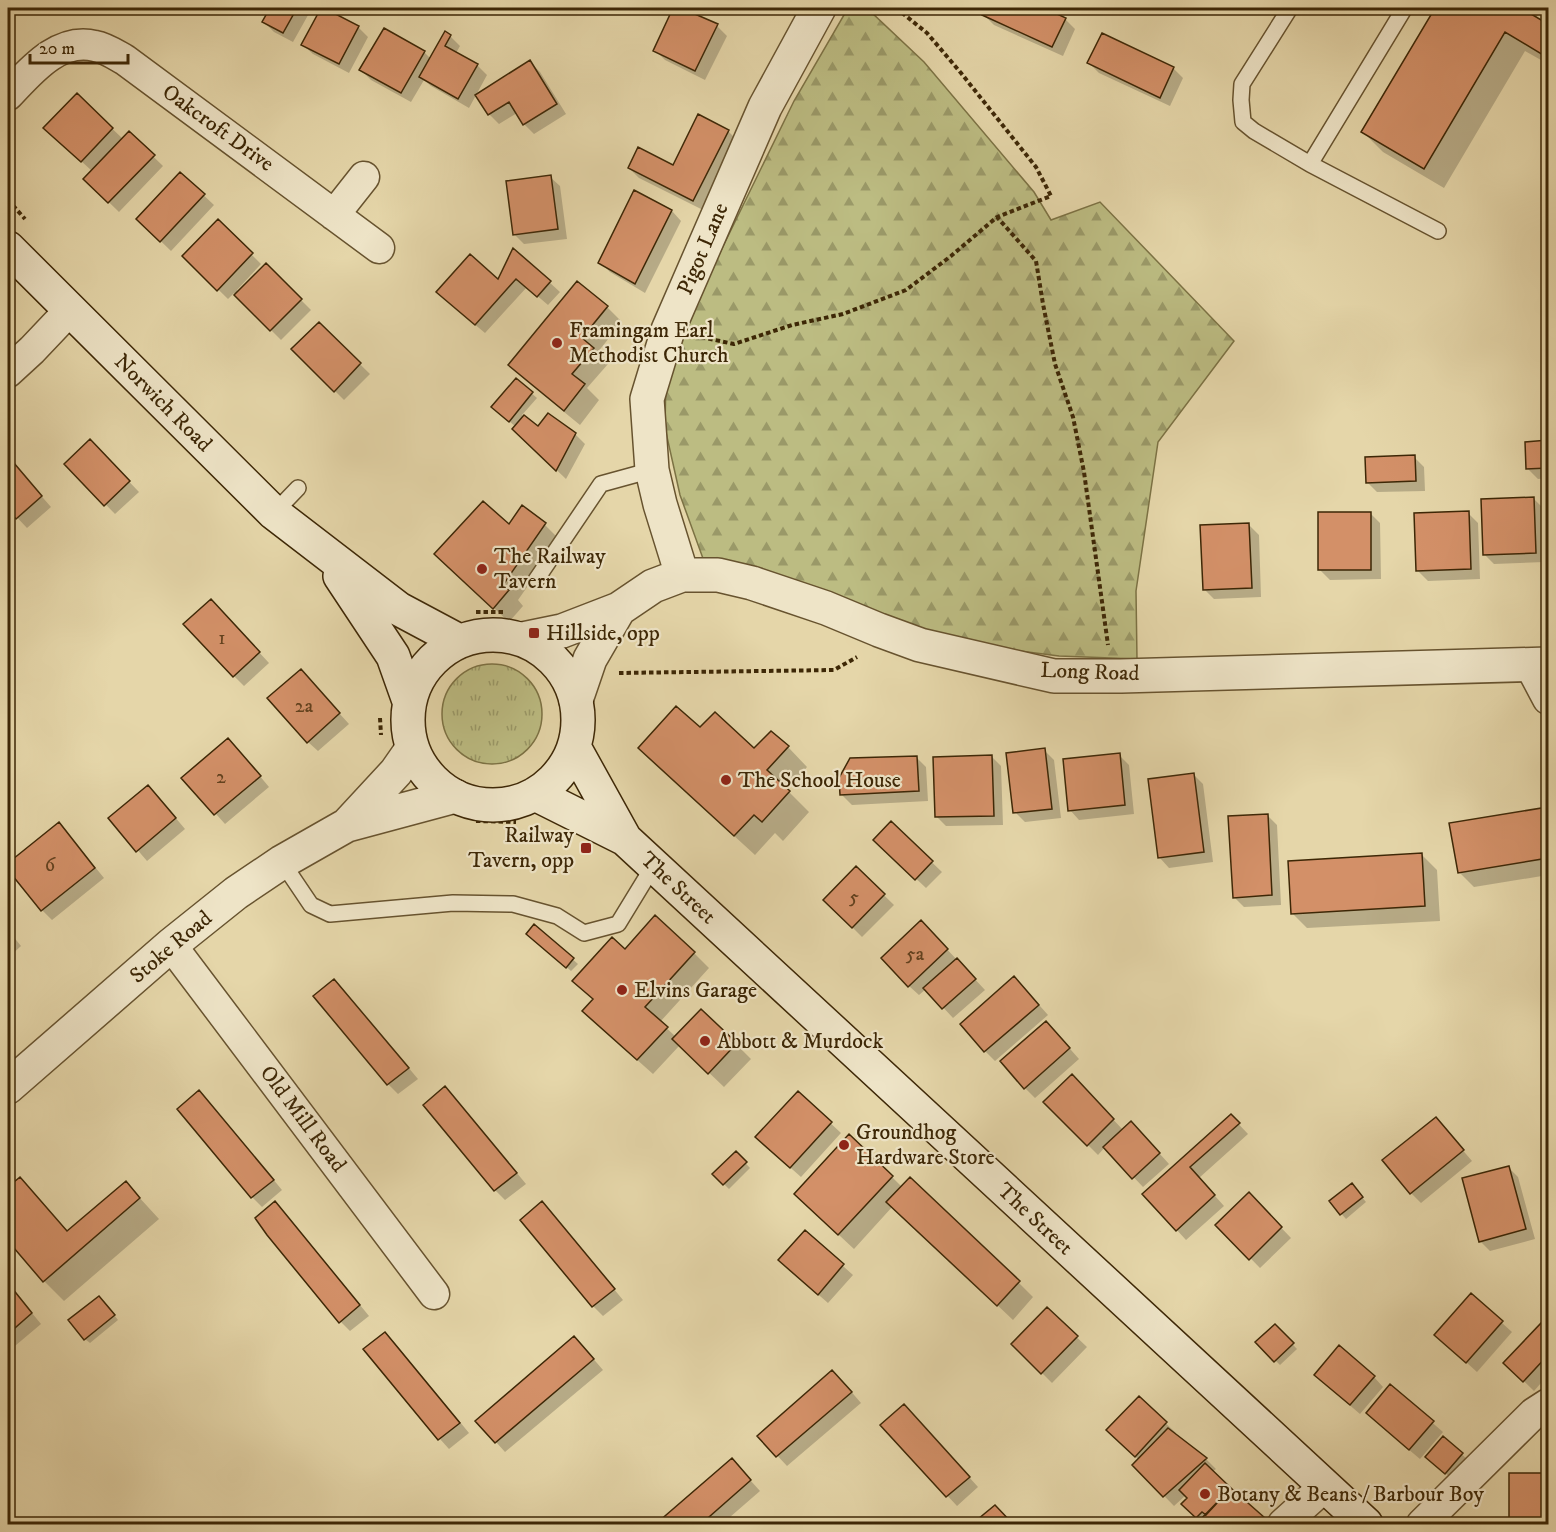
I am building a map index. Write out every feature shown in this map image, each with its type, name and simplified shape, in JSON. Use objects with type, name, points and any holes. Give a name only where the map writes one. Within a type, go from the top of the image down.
[{"type":"main road","name":"Pigot Lane","points":[[682,575],[652,470],[647,399],[668,330],[765,106],[819,8]]},
{"type":"main road","name":"Norwich Road","points":[[8,248],[274,513],[399,609],[462,626]]},
{"type":"main road","name":"Norwich Road","points":[[324,552],[393,656],[409,701]]},
{"type":"main road","name":"Long Road","points":[[516,625],[566,629],[619,609],[653,586],[682,575],[718,575],[752,583],[826,608],[920,645],[1054,676],[1539,664]]},
{"type":"main road","name":"Long Road","points":[[576,700],[590,659],[619,609]]},
{"type":"main road","points":[[516,625],[534,645],[548,654],[561,671],[576,700],[578,727],[574,747],[561,771],[535,794],[519,801],[498,805],[470,802],[463,808],[428,776],[412,749],[407,718],[409,701],[423,671],[435,656],[445,649],[462,626],[490,634],[508,635],[516,625]]},
{"type":"main road","name":"The Street","points":[[574,747],[625,839]]},
{"type":"main road","name":"Stoke Road","points":[[8,1087],[171,945],[236,892],[282,862],[347,825],[396,772],[412,749]]},
{"type":"main road","name":"The Street","points":[[535,794],[625,839],[1366,1524]]},
{"type":"main road","name":"Stoke Road","points":[[347,825],[463,808]]},
{"type":"street","name":"Oakcroft Drive","points":[[8,95],[47,57],[69,47],[95,46],[125,60],[379,248]]},
{"type":"street","points":[[334,215],[363,177]]},
{"type":"street","points":[[8,372],[69,311]]},
{"type":"street","points":[[1539,664],[1548,699]]},
{"type":"street","name":"Old Mill Road","points":[[171,945],[434,1294]]},
{"type":"street","points":[[1422,1524],[1534,1413],[1548,1404]]},
{"type":"street","points":[[1283,1524],[1324,1487]]},
{"type":"lane","points":[[1290,8],[1242,84],[1243,122],[1310,164],[1438,231]]},
{"type":"lane","points":[[1310,164],[1404,9],[1401,8]]},
{"type":"lane","points":[[536,580],[601,483],[652,470]]},
{"type":"lane","points":[[274,513],[298,488]]},
{"type":"lane","points":[[282,862],[311,905],[330,914],[453,903],[513,904],[556,916],[584,933],[618,924],[654,865]]},
{"type":"path","points":[[668,330],[734,344],[792,325],[843,314],[906,290],[997,217],[1051,196],[1036,167],[961,73],[927,33],[896,8]]},
{"type":"path","points":[[997,217],[1036,261],[1055,364],[1073,417],[1084,472],[1108,647]]},
{"type":"path","points":[[462,626],[516,625]]},
{"type":"path","points":[[613,673],[834,670],[861,656]]},
{"type":"path","points":[[463,808],[518,822]]},
{"type":"green space","points":[[848,8],[860,8],[872,13],[924,62],[1034,192],[1051,220],[1100,202],[1234,341],[1158,442],[1136,591],[1137,659],[1059,656],[990,647],[922,630],[705,564],[680,495],[665,428],[666,375],[687,320],[794,101]]},
{"type":"green space","points":[[492,664],[511,668],[527,679],[538,695],[542,714],[538,733],[527,749],[511,760],[492,764],[473,760],[457,749],[446,733],[442,714],[446,695],[457,679],[473,668]]},
{"type":"building","points":[[270,8],[297,8],[283,33],[262,22]]},
{"type":"building","points":[[321,8],[359,26],[339,64],[301,45]]},
{"type":"building","points":[[673,8],[681,8],[718,24],[695,71],[653,51]]},
{"type":"building","points":[[985,8],[1044,8],[1066,18],[1052,47],[982,15]]},
{"type":"building","points":[[1435,8],[1521,8],[1548,24],[1548,58],[1505,32],[1424,169],[1361,132]]},
{"type":"building","points":[[384,28],[425,51],[401,93],[359,70]]},
{"type":"building","points":[[445,31],[451,35],[445,46],[478,64],[458,99],[419,77]]},
{"type":"building","points":[[1102,33],[1174,67],[1160,98],[1087,63]]},
{"type":"building","points":[[530,60],[557,104],[523,125],[509,102],[488,115],[475,95]]},
{"type":"building","points":[[77,93],[113,128],[81,162],[43,128]]},
{"type":"building","points":[[698,114],[729,130],[693,201],[628,168],[638,147],[673,165]]},
{"type":"building","points":[[129,131],[155,155],[108,203],[83,179]]},
{"type":"building","points":[[180,172],[205,194],[160,242],[136,219]]},
{"type":"building","points":[[551,175],[558,229],[513,235],[506,181]]},
{"type":"building","points":[[634,190],[672,210],[635,284],[598,263]]},
{"type":"building","points":[[218,219],[253,253],[217,291],[182,256]]},
{"type":"building","points":[[513,248],[551,281],[537,297],[516,279],[475,325],[436,292],[470,254],[498,279]]},
{"type":"building","points":[[266,263],[302,299],[270,331],[234,295]]},
{"type":"building","name":"Framingam Earl Methodist Church","points":[[577,281],[608,306],[582,338],[594,348],[572,374],[585,384],[564,411],[508,365]]},
{"type":"building","points":[[319,322],[361,363],[334,392],[291,349]]},
{"type":"building","points":[[516,378],[533,392],[509,422],[491,407]]},
{"type":"building","points":[[548,413],[576,433],[556,471],[512,429],[524,415],[538,426]]},
{"type":"building","points":[[90,439],[130,481],[104,506],[64,464]]},
{"type":"building","points":[[1548,440],[1548,468],[1526,469],[1525,442]]},
{"type":"building","points":[[1415,455],[1416,481],[1366,483],[1365,457]]},
{"type":"building","points":[[8,456],[42,496],[16,519],[8,510]]},
{"type":"building","points":[[1534,497],[1536,553],[1483,555],[1481,499]]},
{"type":"building","name":"The Railway Tavern","points":[[483,501],[509,524],[522,505],[546,523],[503,585],[509,590],[493,609],[434,554]]},
{"type":"building","points":[[1469,511],[1471,569],[1416,571],[1414,513]]},
{"type":"building","points":[[1318,512],[1371,512],[1371,570],[1318,570]]},
{"type":"building","points":[[1249,523],[1252,588],[1203,590],[1200,525]]},
{"type":"building","points":[[211,599],[260,652],[233,677],[183,624]]},
{"type":"building","points":[[301,669],[340,713],[307,743],[267,698]]},
{"type":"building","name":"The School House","points":[[676,706],[700,727],[715,712],[754,748],[771,731],[789,746],[767,770],[790,791],[762,822],[754,815],[734,836],[638,748]]},
{"type":"building","points":[[228,738],[261,776],[214,815],[181,778]]},
{"type":"building","points":[[1045,748],[1052,809],[1013,813],[1006,753]]},
{"type":"building","points":[[1120,753],[1125,805],[1068,811],[1063,759]]},
{"type":"building","points":[[992,755],[994,816],[935,817],[933,757]]},
{"type":"building","points":[[917,756],[919,791],[840,795],[839,778],[850,758]]},
{"type":"building","points":[[1194,773],[1204,852],[1158,858],[1148,779]]},
{"type":"building","points":[[148,785],[176,818],[136,852],[108,818]]},
{"type":"building","points":[[1548,807],[1548,858],[1458,873],[1449,823]]},
{"type":"building","points":[[1268,814],[1272,895],[1233,898],[1228,816]]},
{"type":"building","points":[[891,821],[933,861],[915,880],[873,840]]},
{"type":"building","points":[[59,822],[95,868],[41,911],[8,870],[8,863]]},
{"type":"building","points":[[1422,853],[1425,906],[1291,914],[1288,861]]},
{"type":"building","points":[[856,866],[885,894],[852,928],[823,900]]},
{"type":"building","name":"Elvins Garage","points":[[655,915],[695,952],[645,1007],[668,1027],[637,1060],[582,1011],[593,999],[572,981],[612,937],[625,949]]},
{"type":"building","points":[[921,920],[948,949],[908,987],[881,958]]},
{"type":"building","points":[[534,924],[574,958],[566,968],[526,934]]},
{"type":"building","points":[[957,958],[976,979],[942,1009],[923,988]]},
{"type":"building","points":[[1014,976],[1039,1005],[984,1052],[960,1024]]},
{"type":"building","points":[[334,979],[409,1068],[387,1085],[313,996]]},
{"type":"building","name":"Abbott & Murdock","points":[[701,1009],[737,1043],[708,1074],[672,1039]]},
{"type":"building","points":[[1046,1021],[1070,1048],[1024,1089],[1000,1061]]},
{"type":"building","points":[[1072,1074],[1114,1119],[1087,1146],[1043,1102]]},
{"type":"building","points":[[445,1086],[517,1173],[494,1191],[423,1105]]},
{"type":"building","points":[[199,1090],[274,1180],[251,1198],[177,1109]]},
{"type":"building","points":[[798,1091],[832,1122],[790,1168],[755,1137]]},
{"type":"building","points":[[1231,1114],[1240,1123],[1190,1167],[1215,1195],[1176,1231],[1142,1194]]},
{"type":"building","points":[[1436,1117],[1464,1150],[1410,1194],[1382,1160]]},
{"type":"building","points":[[1131,1121],[1160,1153],[1132,1179],[1103,1147]]},
{"type":"building","points":[[849,1134],[893,1176],[838,1235],[794,1194]]},
{"type":"building","points":[[736,1151],[747,1162],[723,1185],[712,1174]]},
{"type":"building","points":[[1509,1166],[1526,1229],[1479,1242],[1462,1178]]},
{"type":"building","points":[[20,1177],[67,1231],[126,1181],[140,1198],[43,1282],[8,1241],[8,1187]]},
{"type":"building","points":[[910,1177],[1020,1281],[997,1306],[886,1202]]},
{"type":"building","points":[[1352,1183],[1363,1197],[1340,1215],[1329,1201]]},
{"type":"building","points":[[1249,1192],[1282,1227],[1249,1260],[1215,1225]]},
{"type":"building","points":[[275,1201],[360,1305],[339,1323],[255,1218]]},
{"type":"building","points":[[542,1201],[615,1289],[592,1307],[520,1220]]},
{"type":"building","points":[[805,1230],[844,1264],[818,1295],[778,1260]]},
{"type":"building","points":[[8,1283],[32,1313],[8,1334]]},
{"type":"building","points":[[1471,1293],[1503,1321],[1466,1363],[1434,1335]]},
{"type":"building","points":[[99,1296],[115,1315],[84,1340],[68,1320]]},
{"type":"building","points":[[1047,1307],[1078,1336],[1041,1374],[1011,1344]]},
{"type":"building","points":[[1543,1321],[1548,1327],[1548,1355],[1523,1382],[1503,1363]]},
{"type":"building","points":[[1275,1324],[1294,1343],[1274,1362],[1255,1342]]},
{"type":"building","points":[[385,1332],[460,1423],[438,1440],[363,1349]]},
{"type":"building","points":[[574,1336],[594,1359],[495,1443],[475,1421]]},
{"type":"building","points":[[1339,1345],[1375,1376],[1350,1405],[1314,1375]]},
{"type":"building","points":[[832,1370],[852,1392],[776,1457],[757,1436]]},
{"type":"building","points":[[1390,1384],[1434,1421],[1409,1450],[1366,1413]]},
{"type":"building","points":[[1139,1396],[1167,1422],[1135,1457],[1106,1430]]},
{"type":"building","points":[[904,1404],[970,1477],[946,1497],[880,1425]]},
{"type":"building","points":[[1168,1428],[1207,1458],[1163,1497],[1132,1465]]},
{"type":"building","points":[[1443,1436],[1463,1453],[1445,1474],[1425,1457]]},
{"type":"building","points":[[732,1458],[751,1480],[701,1524],[660,1524],[658,1522]]},
{"type":"building","name":"Botany & Beans / Barbour Boy","points":[[1205,1463],[1231,1488],[1206,1515],[1202,1512],[1196,1518],[1181,1504],[1187,1498],[1179,1490]]},
{"type":"building","points":[[1509,1473],[1548,1473],[1548,1524],[1509,1524]]},
{"type":"building","points":[[1231,1488],[1265,1518],[1259,1524],[1196,1524]]},
{"type":"building","points":[[995,1505],[1013,1524],[972,1524]]},
{"type":"place","name":"Framingam Earl Methodist Church","points":[[557,343]]},
{"type":"place","name":"The Railway Tavern","points":[[482,569]]},
{"type":"place","name":"Hillside, opp","points":[[534,633]]},
{"type":"place","name":"The School House","points":[[726,780]]},
{"type":"place","name":"Railway Tavern, opp","points":[[586,848]]},
{"type":"place","name":"Elvins Garage","points":[[622,990]]},
{"type":"place","name":"Abbott & Murdock","points":[[705,1041]]},
{"type":"place","name":"Groundhog Hardware Store","points":[[844,1145]]},
{"type":"place","name":"Botany & Beans / Barbour Boy","points":[[1205,1494]]}]
